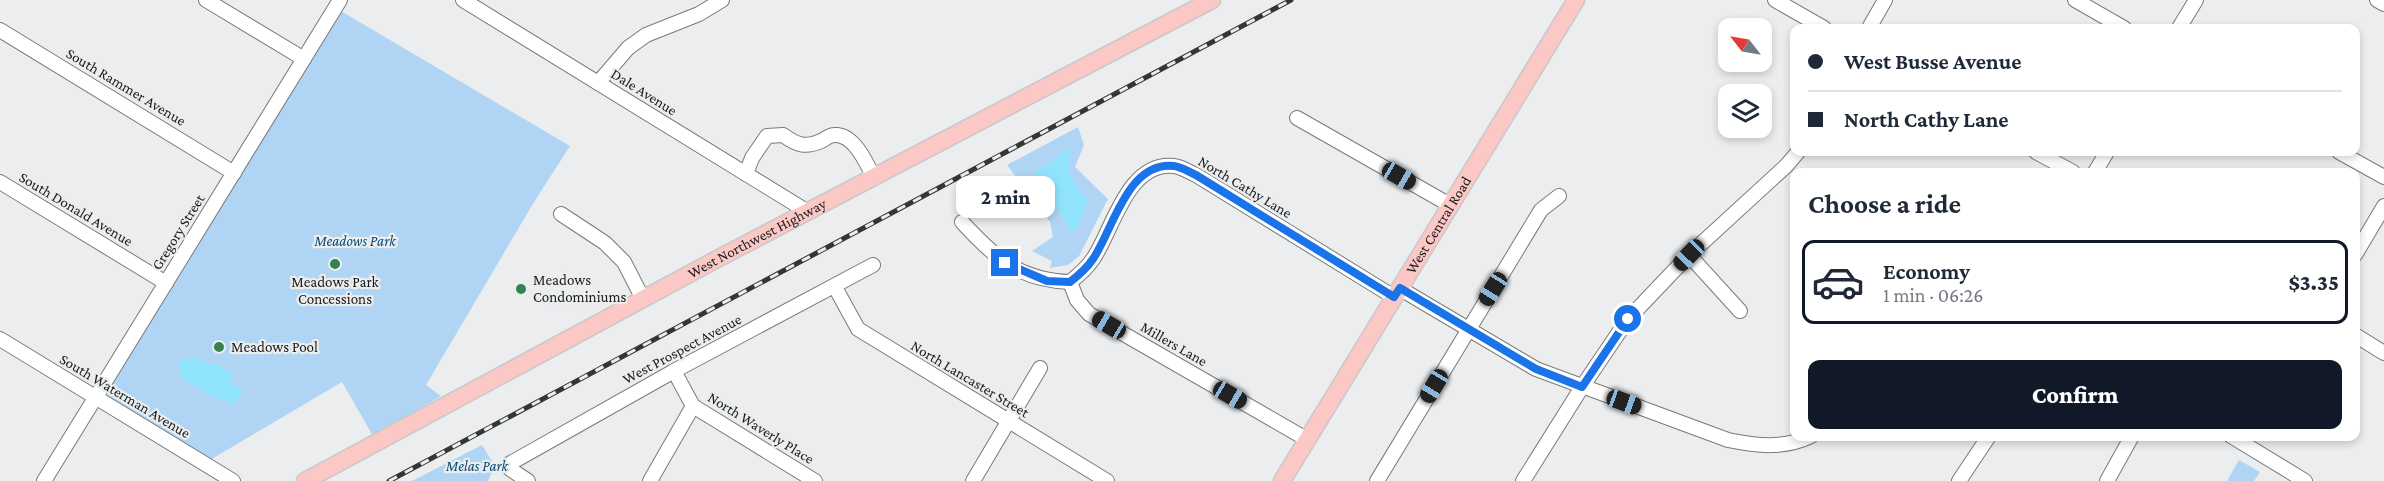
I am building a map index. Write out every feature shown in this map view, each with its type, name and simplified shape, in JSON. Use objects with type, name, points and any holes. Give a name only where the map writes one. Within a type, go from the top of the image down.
[{"type":"main road","name":"West Northwest Highway","points":[[305,481],[643,299],[1212,0]]},
{"type":"main road","name":"West Central Road","points":[[1282,481],[1576,0]]},
{"type":"street","points":[[206,0],[304,59]]},
{"type":"street","name":"Gregory Street","points":[[45,481],[340,0]]},
{"type":"street","name":"Dale Avenue","points":[[463,0],[808,212]]},
{"type":"street","points":[[598,83],[628,48],[646,35],[699,14],[722,0]]},
{"type":"street","points":[[1775,0],[1817,24]]},
{"type":"street","points":[[1871,24],[1885,0]]},
{"type":"street","points":[[2075,0],[2117,24]]},
{"type":"street","points":[[2181,24],[2196,0]]},
{"type":"street","points":[[2377,0],[2384,4]]},
{"type":"street","name":"South Rammer Avenue","points":[[0,30],[234,172]]},
{"type":"street","points":[[1297,118],[1450,205]]},
{"type":"street","points":[[746,174],[752,158],[767,136],[783,135],[802,146],[812,145],[834,135],[841,136],[859,148],[873,178]]},
{"type":"street","points":[[2043,156],[2066,168]]},
{"type":"street","points":[[2346,156],[2384,177]]},
{"type":"street","name":"North Cathy Lane","points":[[1070,282],[1094,258],[1117,208],[1127,194],[1154,170],[1161,166],[1176,166],[1196,175],[1397,293],[1468,329],[1536,369],[1728,440],[1774,446],[1792,441]]},
{"type":"street","points":[[1523,481],[1628,319],[1689,255],[1790,171]]},
{"type":"street","name":"South Donald Avenue","points":[[0,182],[166,283]]},
{"type":"street","points":[[1377,481],[1541,210],[1559,196]]},
{"type":"street","points":[[2360,247],[2384,206]]},
{"type":"street","points":[[561,213],[605,243],[624,261],[643,299]]},
{"type":"street","points":[[962,222],[989,252],[1005,263],[1047,281],[1070,282]]},
{"type":"street","points":[[1689,255],[1740,311]]},
{"type":"street","name":"West Prospect Avenue","points":[[528,481],[510,469],[509,464],[674,371],[873,265]]},
{"type":"street","name":"Millers Lane","points":[[1070,282],[1077,300],[1089,314],[1308,440]]},
{"type":"street","name":"North Lancaster Street","points":[[835,287],[858,329],[1107,481]]},
{"type":"street","points":[[2360,338],[2384,353]]},
{"type":"street","name":"South Waterman Avenue","points":[[0,339],[233,481]]},
{"type":"street","points":[[973,481],[1040,368]]},
{"type":"street","name":"North Waverly Place","points":[[674,371],[693,406],[815,481]]},
{"type":"street","points":[[650,481],[693,406]]},
{"type":"street","points":[[1959,481],[1986,441]]},
{"type":"street","points":[[2107,481],[2129,441]]},
{"type":"street","points":[[2244,441],[2305,481]]},
{"type":"green space","name":"Meadows Park","points":[[339,10],[570,146],[534,202],[426,385],[441,396],[373,436],[342,382],[210,460],[111,400],[108,397],[108,388]]},
{"type":"green space","points":[[1078,127],[1084,145],[1075,167],[1108,199],[1079,256],[1068,265],[1050,268],[1052,261],[1032,251],[1053,237],[1050,222],[1007,165]]},
{"type":"green space","name":"Melas Park","points":[[482,445],[495,466],[488,481],[412,481]]},
{"type":"green space","points":[[2239,460],[2260,472],[2254,481],[2227,481]]},
{"type":"shaded area","points":[[1068,150],[1072,153],[1069,166],[1072,178],[1088,199],[1078,226],[1071,232],[1057,207],[1036,181],[1035,173]]},
{"type":"shaded area","points":[[193,356],[204,363],[208,361],[211,367],[214,362],[234,375],[230,382],[243,390],[234,405],[221,398],[219,400],[181,378],[178,362],[180,359],[186,360]]},
{"type":"railway","points":[[389,481],[1291,0]]},
{"type":"place","name":"Meadows Park Concessions","points":[[335,264]]},
{"type":"place","name":"Meadows Condominiums","points":[[521,289]]},
{"type":"place","name":"Meadows Pool","points":[[219,347]]},
{"type":"route","points":[[1005,263],[1047,281],[1070,282],[1094,258],[1117,208],[1127,194],[1142,178],[1161,166],[1176,166],[1196,175],[1394,297],[1400,288],[1536,369],[1582,387],[1628,319]]}]
